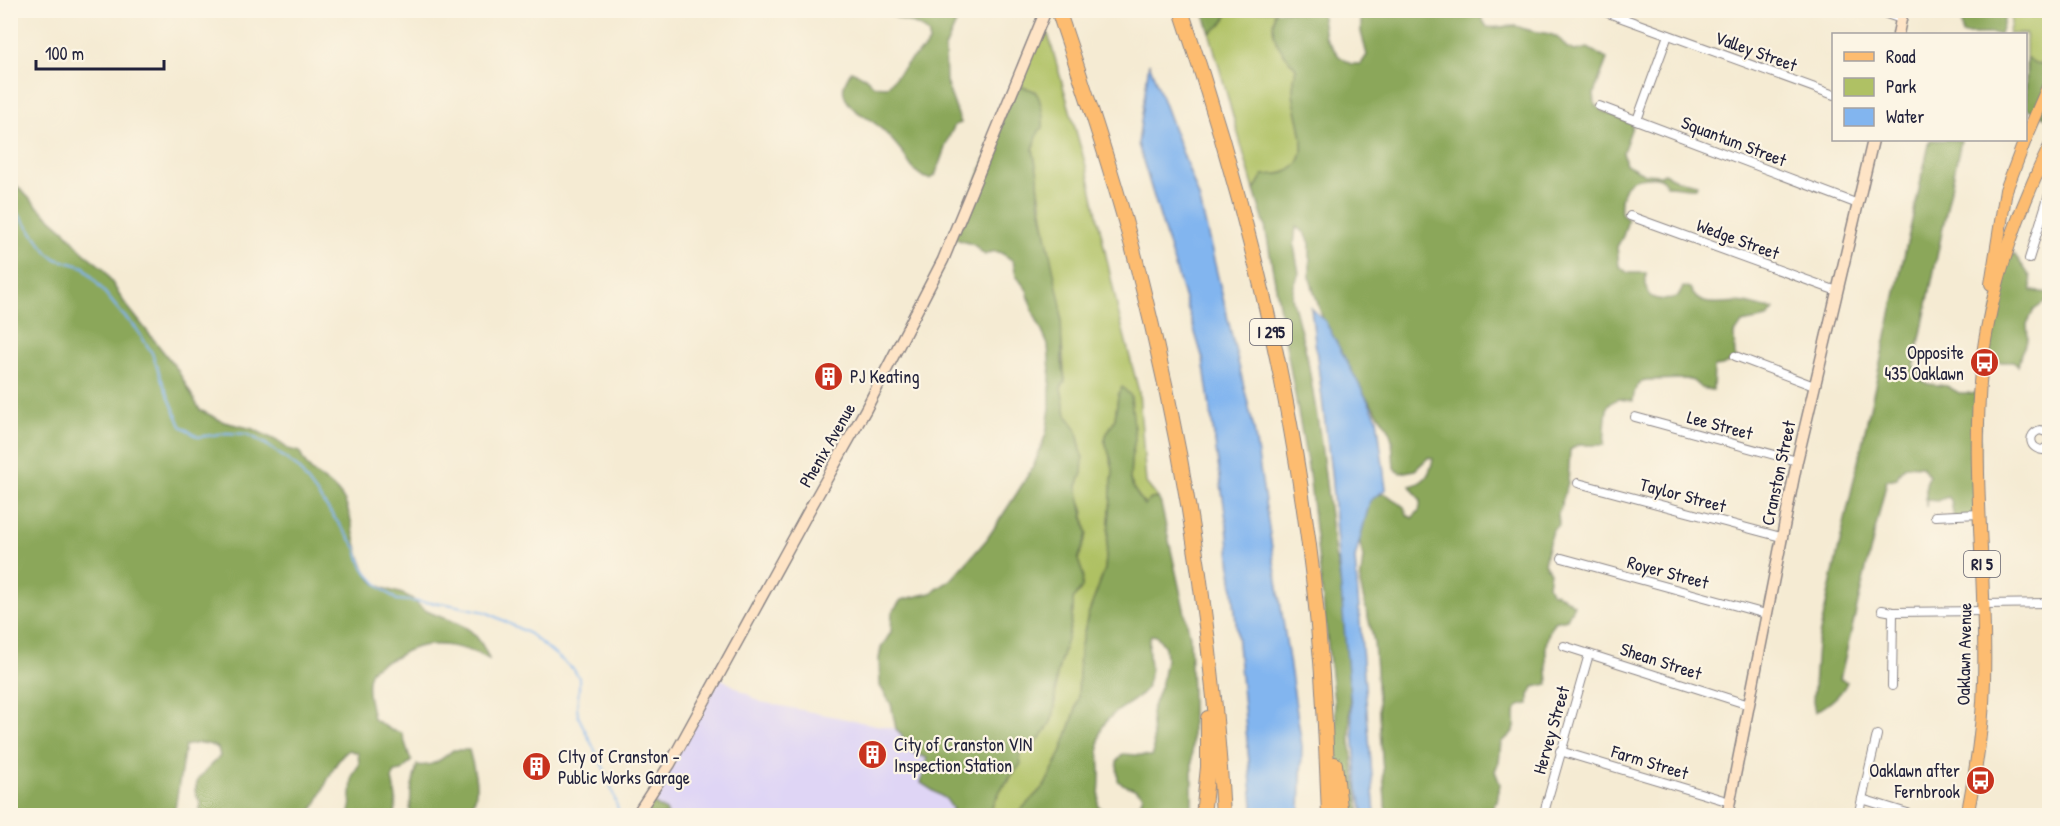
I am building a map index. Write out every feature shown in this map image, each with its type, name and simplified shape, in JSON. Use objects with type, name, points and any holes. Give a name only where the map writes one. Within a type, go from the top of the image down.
[{"type":"highway","points":[[1058,10],[1119,201],[1153,331],[1184,482],[1206,626],[1223,816]]},
{"type":"highway","name":"I 295","points":[[1181,10],[1231,171],[1268,320],[1302,507],[1321,663],[1329,816]]},
{"type":"highway","points":[[1203,816],[1208,747],[1206,626]]},
{"type":"highway","points":[[1321,663],[1333,727],[1341,816]]},
{"type":"main road","name":"Phenix Avenue","points":[[636,816],[670,764],[906,335],[943,260],[1046,10]]},
{"type":"main road","points":[[1898,33],[1902,15]]},
{"type":"main road","name":"Oaklawn Avenue","points":[[2027,134],[2049,82]]},
{"type":"main road","name":"Cranston Street","points":[[1727,816],[1797,461],[1873,141]]},
{"type":"main road","name":"Oaklawn Avenue","points":[[1967,816],[1978,755],[1983,695],[1978,438],[1980,391],[1990,312],[1991,282],[2000,222],[2006,190],[2024,141]]},
{"type":"main road","name":"Oaklawn Avenue","points":[[1990,312],[2022,207],[2049,146]]},
{"type":"street","name":"Valley Street","points":[[1600,10],[1832,95]]},
{"type":"street","points":[[1875,10],[1902,15]]},
{"type":"street","points":[[1638,120],[1668,35]]},
{"type":"street","name":"Squantum Street","points":[[1599,106],[1858,204]]},
{"type":"street","points":[[2029,259],[2049,191]]},
{"type":"street","name":"Wedge Street","points":[[1630,216],[1837,291]]},
{"type":"street","points":[[1735,356],[1814,386]]},
{"type":"street","name":"Lee Street","points":[[1635,417],[1797,461]]},
{"type":"street","points":[[2049,436],[2040,430],[2031,438],[2032,445],[2036,449],[2043,450],[2049,444]]},
{"type":"street","name":"Taylor Street","points":[[1578,483],[1781,537]]},
{"type":"street","points":[[1935,516],[1980,514]]},
{"type":"street","name":"Royer Street","points":[[1562,558],[1766,614]]},
{"type":"street","points":[[1882,610],[1893,612],[2049,603]]},
{"type":"street","points":[[1892,686],[1893,612]]},
{"type":"street","name":"Shean Street","points":[[1564,646],[1749,705]]},
{"type":"street","name":"Hervey Street","points":[[1543,816],[1589,654]]},
{"type":"street","points":[[1858,816],[1877,735]]},
{"type":"street","name":"Farm Street","points":[[1560,751],[1730,802]]},
{"type":"street","points":[[1862,799],[1917,816]]},
{"type":"shaded area","points":[[720,678],[761,702],[896,729],[902,736],[906,747],[927,758],[922,783],[946,799],[953,809],[948,816],[668,816],[666,811],[648,800]]},
{"type":"green space","points":[[954,10],[960,14],[945,48],[946,82],[961,123],[955,125],[935,176],[929,179],[913,169],[880,128],[851,106],[845,97],[844,87],[851,71],[865,77],[874,86],[887,87],[929,42],[929,35],[925,30],[885,11]]},
{"type":"green space","points":[[1203,10],[1230,11],[1221,25],[1210,33]]},
{"type":"green space","points":[[1230,11],[1275,11],[1273,29],[1277,42],[1296,68],[1293,91],[1302,135],[1301,157],[1295,166],[1286,172],[1263,175],[1254,190],[1210,35],[1221,25]]},
{"type":"green space","points":[[1275,11],[1321,11],[1325,37],[1339,56],[1351,64],[1361,64],[1367,55],[1361,32],[1361,11],[1482,11],[1482,19],[1487,27],[1516,26],[1553,35],[1567,48],[1575,51],[1588,48],[1607,59],[1594,93],[1595,105],[1633,124],[1623,152],[1626,164],[1645,174],[1661,175],[1664,173],[1678,180],[1697,184],[1696,188],[1667,186],[1662,179],[1654,177],[1638,178],[1629,182],[1624,189],[1621,201],[1621,213],[1628,220],[1617,247],[1619,266],[1628,273],[1646,273],[1647,291],[1656,298],[1676,297],[1683,287],[1690,288],[1694,296],[1707,303],[1739,302],[1774,309],[1767,318],[1742,323],[1734,335],[1737,358],[1722,366],[1714,367],[1713,390],[1701,388],[1693,381],[1686,379],[1645,380],[1636,388],[1633,401],[1618,399],[1609,404],[1604,445],[1578,445],[1570,450],[1568,483],[1558,514],[1559,525],[1552,530],[1544,563],[1550,572],[1548,585],[1551,592],[1562,596],[1574,605],[1567,619],[1554,622],[1547,637],[1548,684],[1534,687],[1529,695],[1529,704],[1516,709],[1515,727],[1510,736],[1501,742],[1499,761],[1495,771],[1500,784],[1497,801],[1487,815],[1386,815],[1374,642],[1360,584],[1363,557],[1353,512],[1375,495],[1386,494],[1404,507],[1407,515],[1412,518],[1419,511],[1421,501],[1410,486],[1426,477],[1433,459],[1429,457],[1415,470],[1400,473],[1394,468],[1389,429],[1363,393],[1324,323],[1310,279],[1310,243],[1305,233],[1296,227],[1294,246],[1299,273],[1292,297],[1307,356],[1320,435],[1335,555],[1349,624],[1350,741],[1360,815],[1340,815],[1336,719],[1309,473],[1265,226],[1254,190],[1263,175],[1284,173],[1295,166],[1301,157],[1302,135],[1293,91],[1296,68],[1277,42],[1273,29]]},
{"type":"green space","points":[[1958,11],[2007,11],[2000,33],[1962,33]]},
{"type":"green space","points":[[2010,11],[2049,11],[2049,50],[2027,91],[2027,33],[2008,33],[2011,24]]},
{"type":"green space","points":[[1044,20],[1088,173],[1119,315],[1139,392],[1146,483],[1158,498],[1151,499],[1145,505],[1130,480],[1135,439],[1118,396],[1115,419],[1104,439],[1113,473],[1105,569],[1088,615],[1080,649],[1078,698],[1075,712],[1061,753],[1045,785],[1016,815],[988,816],[1001,789],[1009,781],[1019,752],[1040,738],[1053,716],[1056,680],[1070,627],[1073,598],[1080,592],[1083,574],[1078,560],[1087,534],[1077,486],[1082,473],[1080,445],[1076,429],[1066,415],[1061,388],[1065,381],[1062,343],[1033,149],[1040,104],[1035,91],[1016,85]]},
{"type":"green space","points":[[2027,58],[2035,63],[2049,65],[2048,118],[2027,108]]},
{"type":"green space","points":[[1016,85],[1036,93],[1043,115],[1043,128],[1039,131],[1033,149],[1038,175],[1039,201],[1061,306],[1062,362],[1065,381],[1061,388],[1066,415],[1076,428],[1083,459],[1082,473],[1077,486],[1087,534],[1078,560],[1083,574],[1082,588],[1073,599],[1070,627],[1056,680],[1053,717],[1047,728],[1040,739],[1019,752],[1021,764],[1001,789],[988,815],[948,815],[953,809],[946,799],[921,783],[927,758],[906,747],[902,736],[896,729],[891,704],[880,686],[879,659],[881,648],[891,632],[892,612],[901,600],[931,593],[951,580],[968,561],[987,539],[1017,493],[1034,465],[1046,434],[1050,408],[1048,345],[1032,309],[1027,290],[1016,276],[1013,261],[1006,256],[1000,252],[985,255],[974,245],[953,238]]},
{"type":"green space","points":[[1930,141],[1961,141],[1914,368],[1919,369],[1921,380],[1928,384],[1947,386],[1959,393],[1979,393],[1980,522],[1954,520],[1951,500],[1948,497],[1937,501],[1927,500],[1926,507],[1926,484],[1929,476],[1922,466],[1904,467],[1897,478],[1887,480],[1840,679],[1847,682],[1834,700],[1815,712],[1813,701],[1817,645]]},
{"type":"green space","points":[[10,179],[64,230],[84,253],[103,268],[124,302],[177,369],[200,410],[224,422],[253,429],[288,449],[300,452],[309,469],[341,495],[349,512],[358,552],[366,571],[375,583],[411,598],[423,609],[462,625],[470,630],[483,646],[489,659],[460,648],[429,645],[407,651],[376,666],[370,673],[368,690],[373,719],[391,730],[402,733],[412,760],[402,771],[395,772],[392,779],[396,798],[395,815],[350,815],[352,777],[359,764],[358,753],[349,750],[333,769],[312,811],[313,815],[200,815],[200,803],[195,791],[198,779],[220,756],[218,748],[202,743],[185,746],[174,815],[11,815]]},
{"type":"green space","points":[[2014,254],[2030,276],[2032,291],[2049,293],[2049,303],[2044,303],[2034,310],[2027,324],[2028,339],[2018,366],[2013,362],[2000,362],[1984,357],[2004,262]]},
{"type":"green space","points":[[1122,387],[1131,396],[1135,439],[1130,480],[1144,505],[1151,499],[1158,498],[1161,504],[1190,636],[1192,815],[1136,815],[1143,795],[1118,781],[1117,761],[1123,754],[1152,756],[1154,751],[1151,712],[1162,682],[1166,659],[1165,647],[1157,636],[1151,635],[1149,641],[1150,674],[1147,686],[1138,697],[1107,720],[1101,732],[1098,805],[1107,815],[1016,815],[1045,785],[1061,753],[1075,712],[1078,698],[1080,649],[1088,615],[1105,569],[1113,473],[1104,439],[1115,419],[1118,396]]},
{"type":"green space","points":[[453,750],[469,750],[476,784],[474,801],[470,808],[463,815],[410,815],[411,791],[417,765],[432,764]]},
{"type":"green space","points":[[648,800],[666,811],[668,815],[636,816]]},
{"type":"water","points":[[1149,63],[1199,197],[1254,429],[1302,746],[1300,815],[1254,815],[1227,526],[1203,359],[1138,144]]},
{"type":"water","points":[[1311,308],[1325,321],[1377,418],[1386,489],[1370,501],[1355,558],[1375,815],[1364,815],[1358,790],[1331,472]]},
{"type":"waterway","points":[[10,208],[19,215],[48,253],[56,259],[84,267],[136,328],[152,353],[181,426],[198,437],[227,433],[247,434],[267,445],[297,467],[356,547],[367,573],[397,600],[447,604],[486,612],[530,634],[574,670],[579,678],[578,716],[608,777],[620,816]]},
{"type":"place","name":"Opposite 435 Oaklawn","points":[[1985,362]]},
{"type":"place","name":"PJ Keating","points":[[829,376]]},
{"type":"place","name":"City of Cranston VIN Inspection Station","points":[[873,754]]},
{"type":"place","name":"CIty of Cranston - Public Works Garage","points":[[537,766]]},
{"type":"place","name":"Oaklawn after Fernbrook","points":[[1981,780]]}]
